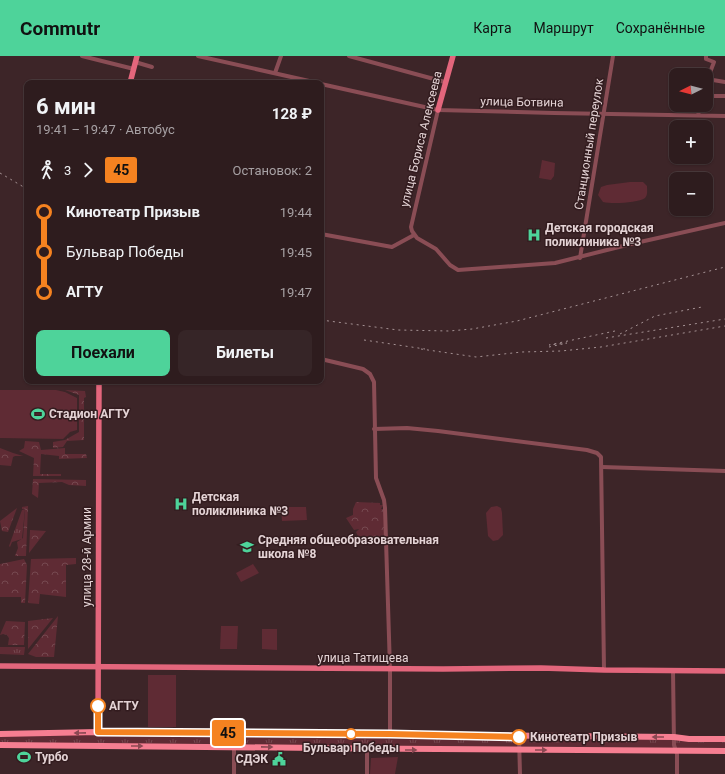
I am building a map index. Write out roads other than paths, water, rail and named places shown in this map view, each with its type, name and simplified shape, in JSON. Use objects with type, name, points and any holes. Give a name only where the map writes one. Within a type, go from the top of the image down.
[{"type":"highway","points":[[0,734],[98,732],[390,734],[519,737],[674,737],[689,739],[725,739]]},
{"type":"highway","points":[[0,746],[234,746],[367,749],[725,751]]},
{"type":"main road","points":[[131,80],[137,56]]},
{"type":"main road","name":"улица Бориса Алексеева","points":[[438,110],[453,56]]},
{"type":"main road","name":"улица 28-й Армии","points":[[98,732],[99,384]]},
{"type":"main road","name":"улица Татищева","points":[[0,666],[390,669],[541,668],[725,671]]},
{"type":"street","points":[[82,56],[134,69]]},
{"type":"street","name":"улица Ботвина","points":[[198,56],[306,80]]},
{"type":"street","points":[[275,73],[281,56]]},
{"type":"street","points":[[349,56],[445,82]]},
{"type":"street","name":"Станционный переулок","points":[[580,258],[613,56]]},
{"type":"street","points":[[706,56],[706,59],[714,62],[711,68]]},
{"type":"street","points":[[135,62],[152,67]]},
{"type":"street","points":[[713,81],[725,82]]},
{"type":"street","name":"улица Ботвина","points":[[324,84],[438,110],[725,116]]},
{"type":"street","points":[[713,96],[725,96]]},
{"type":"street","name":"улица Бориса Алексеева","points":[[414,235],[411,227],[438,110]]},
{"type":"street","points":[[324,235],[392,247],[414,235],[421,241],[436,249],[450,265],[458,270],[555,263],[725,223]]},
{"type":"street","points":[[324,360],[363,369],[370,374],[374,382],[376,478],[384,500],[385,508],[390,669],[390,734]]},
{"type":"street","points":[[374,429],[407,428],[587,450],[597,453],[601,457],[604,670]]},
{"type":"street","points":[[602,467],[725,471]]},
{"type":"street","points":[[673,670],[674,737],[675,751],[677,754],[677,774]]},
{"type":"street","points":[[234,733],[234,774]]},
{"type":"street","points":[[519,737],[520,774]]},
{"type":"street","points":[[367,749],[367,774]]},
{"type":"railway","points":[[0,173],[24,187]]},
{"type":"railway","points":[[324,320],[398,330],[449,331],[472,329],[517,321],[725,267]]},
{"type":"railway","points":[[620,334],[655,316],[702,307]]},
{"type":"railway","points":[[606,338],[725,319]]},
{"type":"railway","points":[[421,349],[476,357],[522,352],[561,351],[601,347],[725,326]]},
{"type":"railway","points":[[549,347],[567,343],[549,345],[615,331]]},
{"type":"railway","points":[[364,340],[425,349]]},
{"type":"place","name":"Детская городская поликлиника №3","points":[[534,235]]},
{"type":"place","name":"Стадион АГТУ","points":[[38,414]]},
{"type":"place","name":"Детская поликлиника №3","points":[[181,504]]},
{"type":"place","name":"Средняя общеобразовательная школа №8","points":[[247,547]]},
{"type":"place","name":"АГТУ","points":[[98,706]]},
{"type":"place","name":"Бульвар Победы","points":[[351,734]]},
{"type":"place","name":"Кинотеатр Призыв","points":[[519,737]]},
{"type":"place","name":"Турбо","points":[[24,757]]},
{"type":"place","name":"СДЭК","points":[[279,759]]}]
